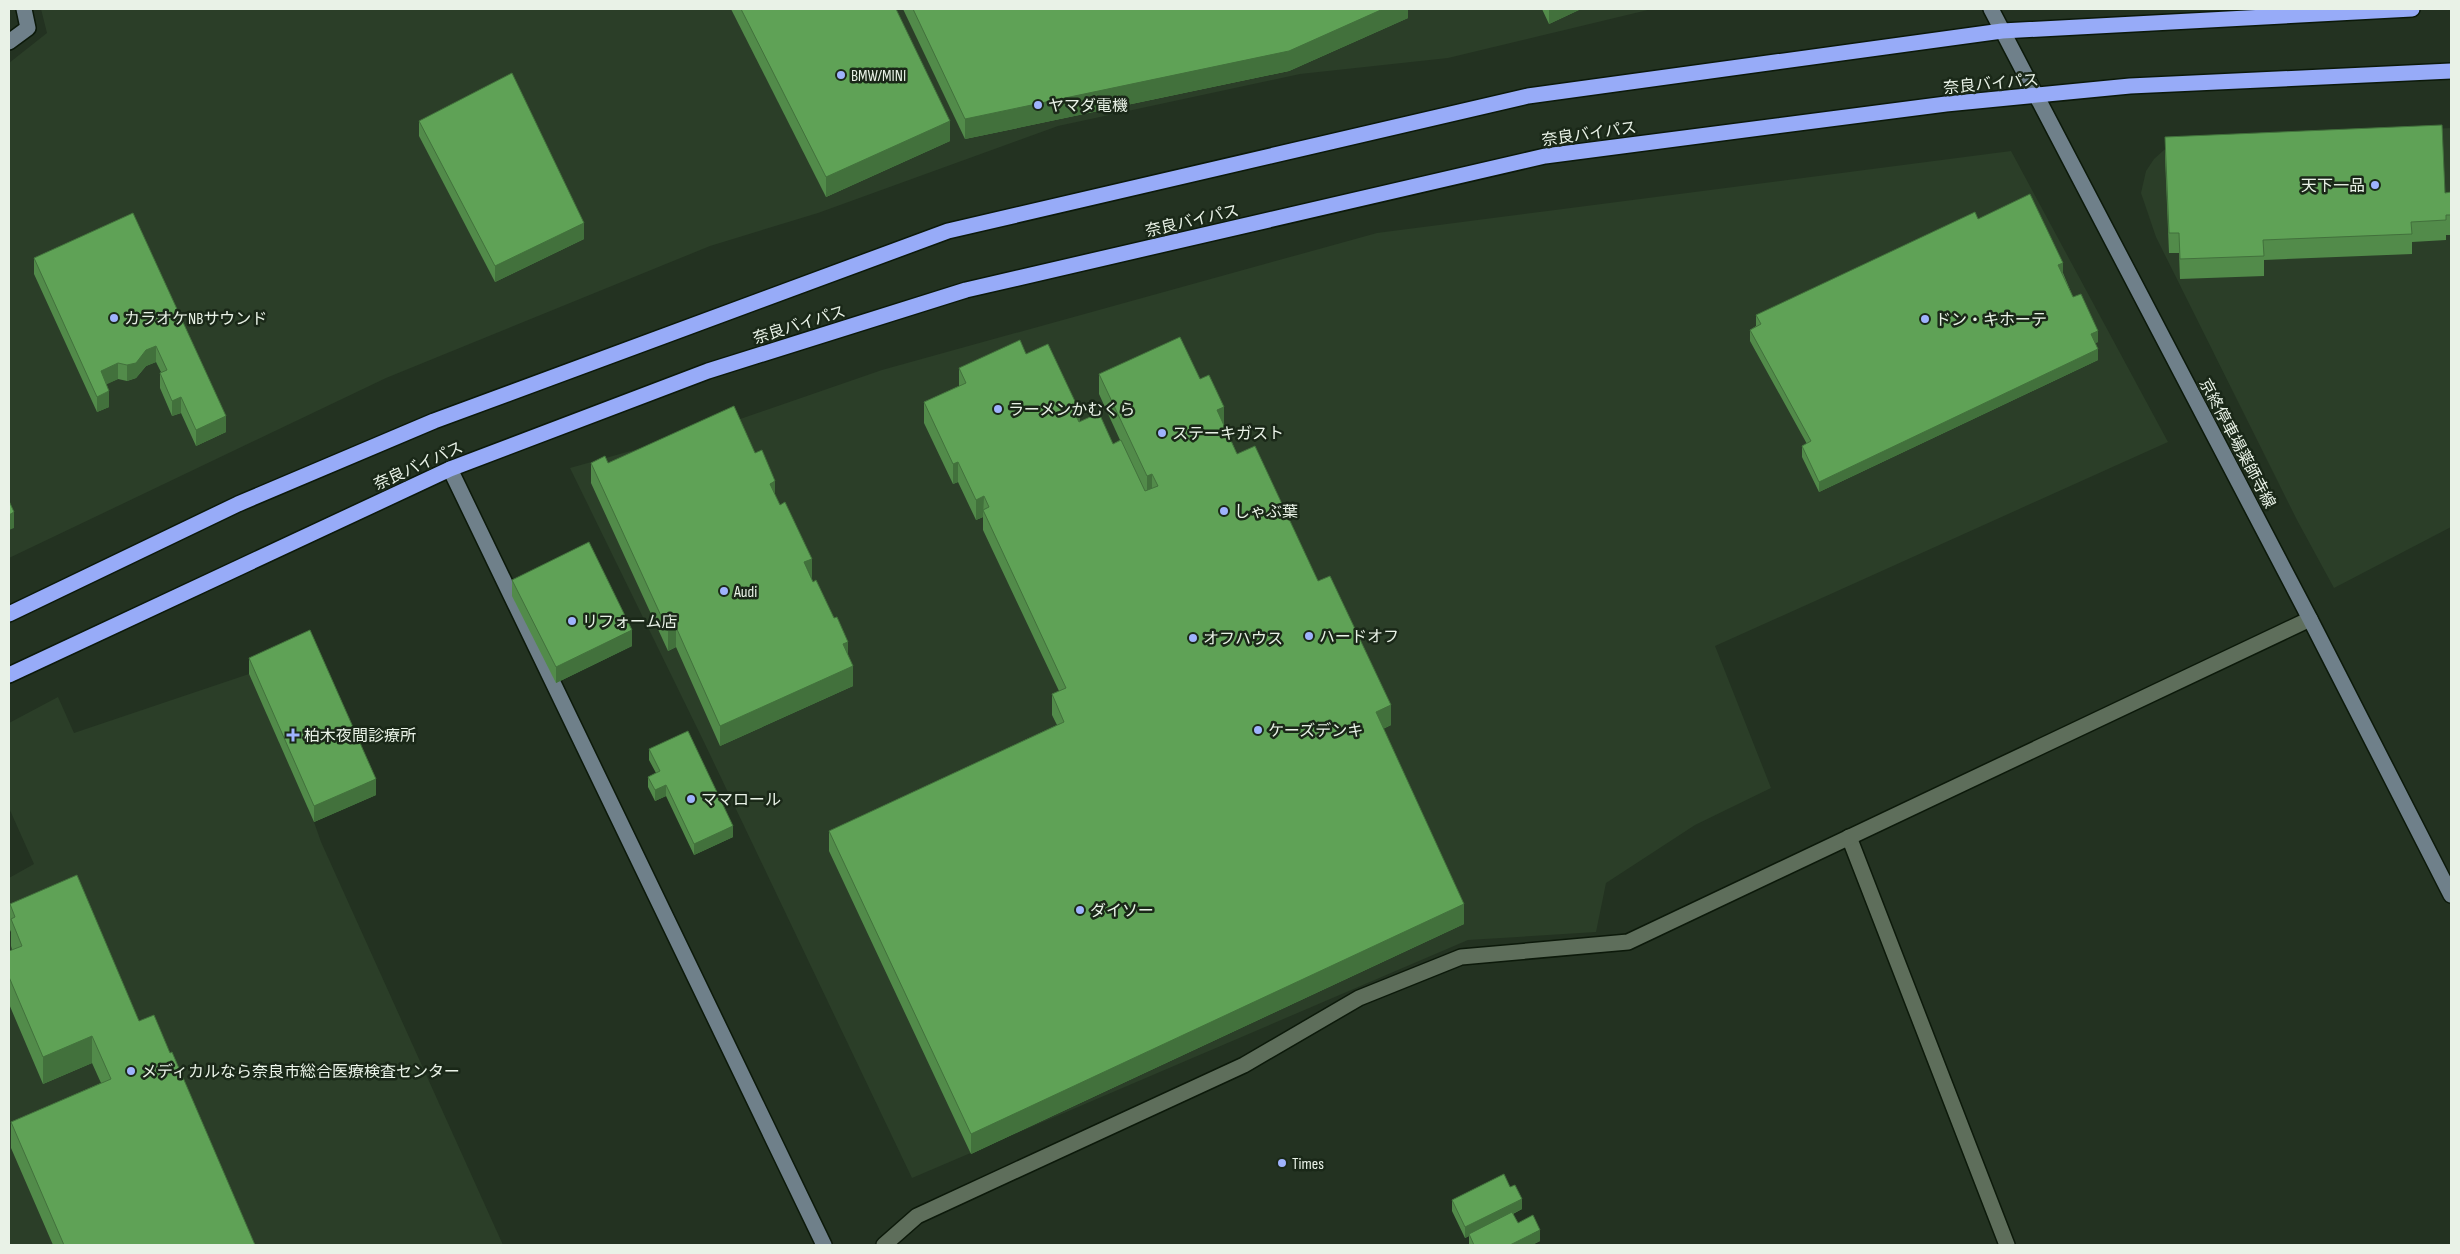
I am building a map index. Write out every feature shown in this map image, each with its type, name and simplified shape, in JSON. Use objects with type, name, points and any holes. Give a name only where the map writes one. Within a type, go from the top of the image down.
[{"type":"highway","name":"奈良バイパス","points":[[9,614],[238,504],[434,421],[948,231],[1528,96],[2002,31],[2412,9]]},
{"type":"highway","name":"奈良バイパス","points":[[9,675],[450,469],[708,371],[966,290],[1545,156],[1946,104],[2130,86],[2451,71]]},
{"type":"main road","points":[[9,42],[28,28],[24,9]]},
{"type":"main road","name":"京終停車場薬師寺線","points":[[1991,9],[2310,619],[2451,895]]},
{"type":"main road","points":[[450,469],[824,1245]]},
{"type":"street","points":[[884,1245],[917,1216],[1244,1065],[1360,998],[1462,957],[1628,942],[2310,619]]},
{"type":"street","points":[[1849,837],[2007,1245]]},
{"type":"shaded area","points":[[41,9],[1652,9],[1448,58],[1300,74],[1058,126],[818,213],[710,246],[386,378],[9,558],[9,63],[47,33]]},
{"type":"shaded area","points":[[2451,128],[2451,527],[2334,588],[2297,520],[2156,237],[2141,193],[2146,171],[2154,159],[2174,141]]},
{"type":"shaded area","points":[[2011,151],[2168,442],[1715,646],[1771,788],[1695,825],[1606,883],[1596,932],[1468,940],[912,1178],[704,742],[570,468],[720,426],[882,370],[1377,233]]},
{"type":"shaded area","points":[[249,674],[321,842],[503,1245],[9,1245],[9,878],[34,864],[9,808],[9,723],[58,697],[74,733]]},
{"type":"building","name":"BMW/MINI","points":[[741,9],[896,9],[950,121],[826,177]]},
{"type":"building","name":"ヤマダ電機","points":[[913,9],[1383,9],[1289,51],[965,119]]},
{"type":"building","points":[[512,73],[584,223],[495,266],[419,121]]},
{"type":"building","points":[[2442,125],[2445,193],[2451,192],[2451,215],[2446,215],[2446,220],[2411,222],[2412,234],[2263,240],[2264,256],[2180,259],[2179,233],[2169,233],[2165,137]]},
{"type":"building","points":[[2030,194],[2063,263],[2058,265],[2073,297],[2081,294],[2098,331],[2091,334],[2098,349],[1819,482],[1802,446],[1811,441],[1750,330],[1761,324],[1756,315],[1975,212],[1978,219]]},
{"type":"building","name":"カラオケNBサウンド","points":[[133,213],[226,416],[196,430],[181,397],[172,401],[160,373],[167,370],[156,346],[146,350],[136,363],[127,365],[118,363],[101,371],[109,391],[97,397],[34,258]]},
{"type":"building","points":[[1180,337],[1200,379],[1209,375],[1224,407],[1217,410],[1237,454],[1255,446],[1318,581],[1330,576],[1391,705],[1376,712],[1464,904],[971,1134],[829,831],[1064,722],[1052,694],[1066,688],[983,510],[989,507],[984,496],[976,500],[958,462],[953,464],[924,402],[966,383],[959,368],[1020,340],[1026,354],[1048,344],[1080,412],[1075,414],[1079,422],[1099,413],[1113,444],[1121,440],[1145,491],[1158,486],[1152,474],[1147,476],[1099,374]]},
{"type":"building","name":"Audi","points":[[734,406],[755,453],[762,450],[775,481],[770,484],[780,505],[785,502],[812,559],[804,562],[813,582],[816,580],[834,618],[837,617],[848,642],[843,644],[853,666],[720,726],[676,627],[668,631],[591,463],[605,456],[608,463]]},
{"type":"building","points":[[9,501],[14,512],[9,515]]},
{"type":"building","name":"リフォーム店","points":[[589,542],[632,630],[556,667],[512,580]]},
{"type":"building","name":"柏木夜間診療所","points":[[310,630],[376,779],[314,806],[249,658]]},
{"type":"building","name":"ママロール","points":[[688,731],[733,826],[694,844],[666,785],[655,790],[648,777],[660,771],[649,749]]},
{"type":"building","name":"メディカルなら奈良市総合医療検査センター","points":[[77,875],[139,1021],[154,1015],[170,1053],[172,1052],[255,1245],[64,1245],[11,1122],[111,1079],[92,1036],[43,1057],[9,977],[9,951],[22,946],[11,919],[15,917],[10,904]]},
{"type":"building","points":[[1504,1174],[1510,1187],[1515,1185],[1522,1199],[1465,1227],[1452,1200]]},
{"type":"building","points":[[1512,1212],[1518,1223],[1533,1215],[1540,1230],[1510,1245],[1474,1245],[1469,1234]]},
{"type":"place","name":"BMW/MINI","points":[[841,75]]},
{"type":"place","name":"ヤマダ電機","points":[[1038,105]]},
{"type":"place","name":"天下一品","points":[[2375,185]]},
{"type":"place","name":"カラオケNBサウンド","points":[[114,318]]},
{"type":"place","name":"ドン・キホーテ","points":[[1925,319]]},
{"type":"place","name":"ラーメンかむくら","points":[[998,409]]},
{"type":"place","name":"ステーキガスト","points":[[1162,433]]},
{"type":"place","name":"しゃぶ葉","points":[[1224,511]]},
{"type":"place","name":"Audi","points":[[724,591]]},
{"type":"place","name":"リフォーム店","points":[[572,621]]},
{"type":"place","name":"ハードオフ","points":[[1309,636]]},
{"type":"place","name":"オフハウス","points":[[1193,638]]},
{"type":"place","name":"ケーズデンキ","points":[[1258,730]]},
{"type":"place","name":"柏木夜間診療所","points":[[293,735]]},
{"type":"place","name":"ママロール","points":[[691,799]]},
{"type":"place","name":"ダイソー","points":[[1080,910]]},
{"type":"place","name":"メディカルなら奈良市総合医療検査センター","points":[[131,1071]]},
{"type":"place","name":"Times","points":[[1282,1163]]}]
